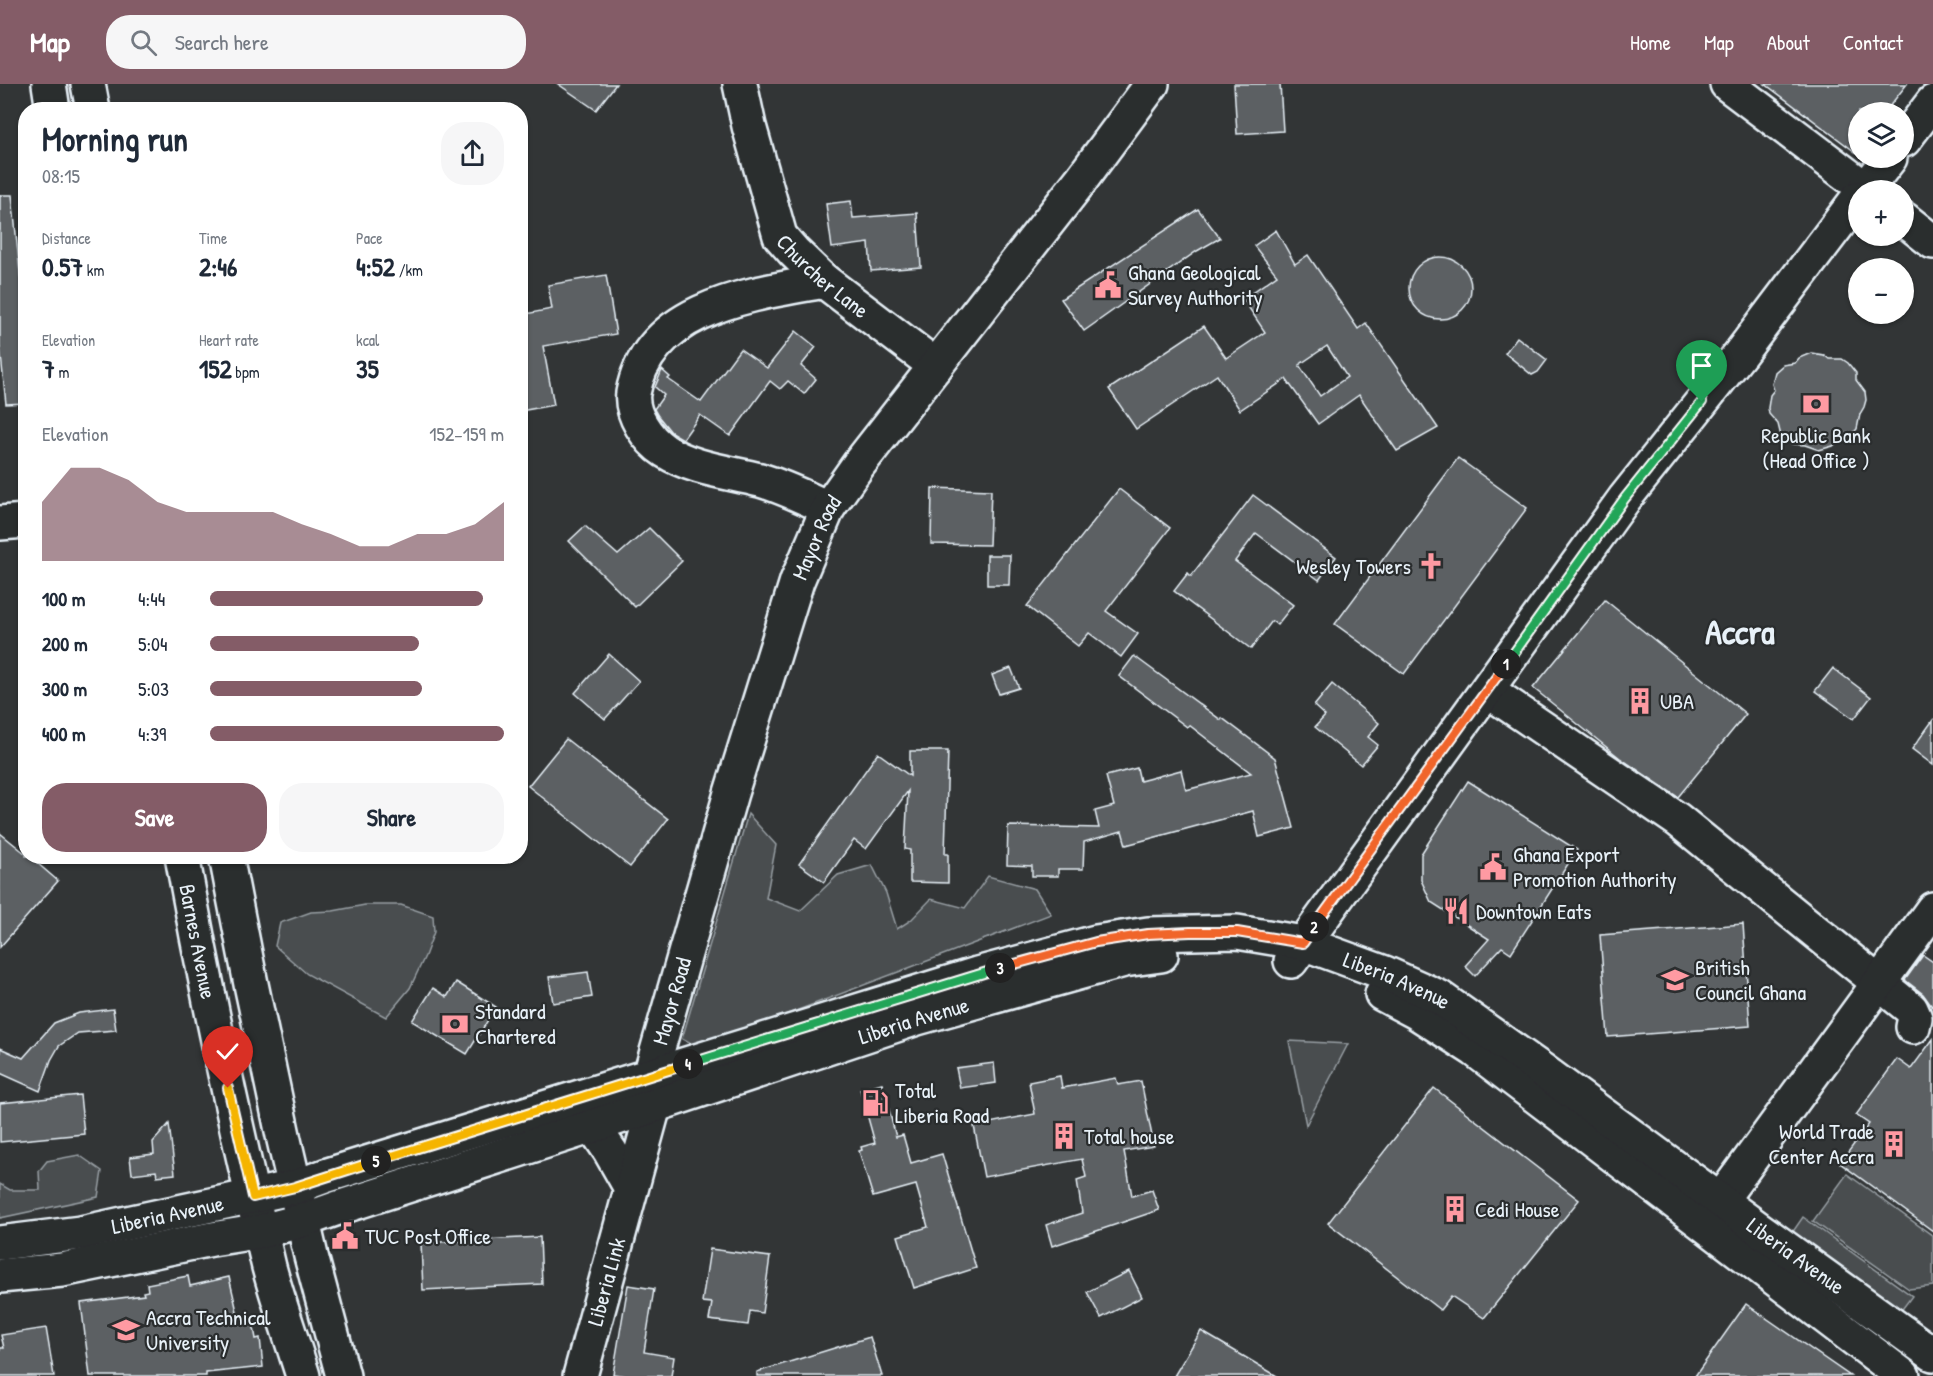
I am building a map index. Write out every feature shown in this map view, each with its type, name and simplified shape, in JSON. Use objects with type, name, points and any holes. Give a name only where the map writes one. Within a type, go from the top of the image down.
[{"type":"main road","points":[[48,84],[51,102]]},
{"type":"main road","points":[[88,84],[91,102]]},
{"type":"main road","name":"Churcher Lane","points":[[740,84],[749,126],[780,236],[824,281],[936,366]]},
{"type":"main road","name":"Mayor Road","points":[[652,1091],[721,826],[797,581],[828,508],[859,464],[1152,84]]},
{"type":"main road","points":[[1727,84],[1849,180]]},
{"type":"main road","points":[[1914,127],[1933,102]]},
{"type":"main road","points":[[1873,180],[1882,168]]},
{"type":"main road","points":[[1297,952],[1625,498],[1740,354],[1848,213]]},
{"type":"main road","points":[[1914,227],[1933,242]]},
{"type":"main road","points":[[824,281],[741,297],[709,308],[676,326],[645,358],[636,379],[633,397],[635,413],[648,435],[663,450],[700,466],[791,490],[828,508]]},
{"type":"main road","points":[[0,522],[18,521]]},
{"type":"main road","points":[[1487,690],[1678,820],[1911,1009],[1915,1018],[1912,1027]]},
{"type":"main road","name":"Barnes Avenue","points":[[183,864],[201,966],[253,1197],[270,1268],[303,1376]]},
{"type":"main road","name":"Barnes Avenue","points":[[228,864],[295,1187],[343,1376]]},
{"type":"main road","points":[[1720,1201],[1933,909]]},
{"type":"main road","name":"Liberia Avenue","points":[[0,1243],[81,1233],[295,1187],[325,1176],[652,1091],[1124,960],[1202,952],[1245,954],[1297,952],[1385,973],[1439,998],[1542,1070],[1933,1354]]},
{"type":"main road","name":"Liberia Avenue","points":[[1297,952],[1326,971],[1373,989],[1416,1012],[1475,1050],[1903,1376]]},
{"type":"main road","name":"Liberia Avenue","points":[[0,1276],[62,1270],[304,1221],[593,1126],[652,1091]]},
{"type":"main road","name":"Liberia Link","points":[[580,1376],[632,1188],[652,1091]]},
{"type":"main road","points":[[593,1126],[632,1188]]},
{"type":"shaded area","points":[[748,814],[776,845],[766,898],[800,911],[838,875],[872,865],[886,893],[897,929],[911,920],[931,899],[965,908],[988,876],[1035,889],[1051,914],[698,1048],[682,1039]]},
{"type":"shaded area","points":[[365,905],[401,905],[433,916],[434,932],[425,956],[410,988],[386,1017],[307,974],[275,946],[280,923],[311,912],[333,911]]},
{"type":"shaded area","points":[[1289,1041],[1348,1044],[1306,1125]]},
{"type":"shaded area","points":[[79,1155],[102,1171],[98,1197],[0,1218],[0,1184],[10,1190],[40,1190],[39,1171],[47,1161]]},
{"type":"shaded area","points":[[1847,1174],[1933,1236],[1933,1286],[1909,1289],[1813,1221]]},
{"type":"shaded area","points":[[1803,1217],[1912,1296],[1894,1320],[1785,1243]]},
{"type":"building","points":[[558,84],[616,84],[596,110]]},
{"type":"building","points":[[1234,84],[1280,84],[1283,131],[1237,134]]},
{"type":"building","points":[[1765,84],[1907,84],[1893,102],[1848,102],[1848,146]]},
{"type":"building","points":[[0,195],[12,195],[18,253],[18,403],[6,404],[0,346]]},
{"type":"building","points":[[851,201],[853,218],[917,213],[921,267],[871,271],[869,243],[832,248],[826,204]]},
{"type":"building","points":[[1198,209],[1220,238],[1197,251],[1084,331],[1061,299]]},
{"type":"building","points":[[1276,230],[1295,264],[1308,255],[1358,329],[1366,323],[1438,428],[1397,451],[1359,395],[1318,424],[1286,379],[1240,410],[1217,375],[1136,429],[1109,389],[1204,326],[1226,358],[1265,332],[1243,299],[1277,275],[1254,246]],"holes":[[[1327,346],[1347,377],[1320,396],[1299,365]]]},
{"type":"building","points":[[1440,257],[1457,262],[1462,266],[1466,271],[1471,288],[1466,305],[1462,310],[1457,314],[1440,319],[1423,314],[1418,310],[1414,305],[1409,288],[1414,271],[1418,266],[1423,262]]},
{"type":"building","points":[[606,275],[616,334],[543,346],[554,405],[528,410],[528,314],[552,309],[548,285]]},
{"type":"building","points":[[796,331],[816,347],[801,366],[816,379],[804,394],[788,381],[780,389],[770,381],[730,436],[700,415],[683,439],[671,432],[658,416],[654,409],[664,395],[655,387],[662,370],[670,377],[668,379],[701,402],[740,349],[767,368]]},
{"type":"building","points":[[1517,337],[1547,360],[1538,372],[1532,375],[1505,353]]},
{"type":"building","name":"Republic Bank (Head Office )","points":[[1811,353],[1824,355],[1829,359],[1842,359],[1848,363],[1856,373],[1856,380],[1865,392],[1866,400],[1857,429],[1833,446],[1819,450],[1786,441],[1781,436],[1778,424],[1769,414],[1768,408],[1770,395],[1774,390],[1772,384],[1775,372],[1783,365],[1795,363],[1799,358]]},
{"type":"building","name":"Wesley Towers","points":[[1458,458],[1527,508],[1404,674],[1335,624]]},
{"type":"building","points":[[932,488],[991,490],[989,545],[931,544]]},
{"type":"building","points":[[1119,489],[1170,528],[1106,611],[1138,634],[1121,657],[1089,633],[1078,646],[1027,606]]},
{"type":"building","points":[[1253,495],[1336,557],[1319,580],[1256,533],[1235,561],[1293,605],[1277,625],[1272,621],[1251,649],[1174,591],[1188,573],[1191,576]]},
{"type":"building","points":[[585,526],[618,555],[649,528],[682,561],[635,607],[569,541]]},
{"type":"building","points":[[987,555],[1010,555],[1009,585],[987,585]]},
{"type":"building","name":"UBA","points":[[1605,600],[1746,714],[1678,797],[1620,758],[1533,688]]},
{"type":"building","points":[[609,654],[639,681],[605,719],[575,693]]},
{"type":"building","points":[[1134,656],[1275,758],[1294,828],[1259,837],[1253,811],[1126,845],[1122,831],[1084,842],[1083,869],[1058,869],[1058,876],[1032,876],[1032,866],[1007,865],[1008,826],[1099,828],[1095,811],[1114,806],[1106,776],[1137,768],[1140,781],[1181,770],[1186,790],[1251,773],[1189,725],[1187,727],[1119,676]]},
{"type":"building","points":[[1011,668],[1019,688],[999,694],[992,675]]},
{"type":"building","points":[[1833,668],[1871,697],[1854,719],[1815,691]]},
{"type":"building","points":[[1332,684],[1379,723],[1368,737],[1378,745],[1361,765],[1315,727],[1325,716],[1314,706]]},
{"type":"building","points":[[1933,720],[1933,765],[1912,749]]},
{"type":"building","points":[[566,739],[668,819],[630,867],[528,786]]},
{"type":"building","points":[[910,751],[948,751],[945,854],[948,854],[948,883],[910,882],[910,850],[905,849],[908,791],[866,849],[854,840],[824,882],[799,864],[878,753],[910,776]]},
{"type":"building","name":"Ghana Export Promotion Authority","points":[[1468,781],[1577,850],[1511,953],[1502,947],[1475,976],[1465,966],[1489,939],[1431,902],[1421,880],[1421,854]]},
{"type":"building","points":[[0,833],[18,848],[18,864],[38,864],[58,881],[0,947]]},
{"type":"building","name":"British Council Ghana","points":[[1743,924],[1750,1026],[1608,1037],[1600,935]]},
{"type":"building","points":[[1923,955],[1933,962],[1933,1008],[1923,994],[1905,980]]},
{"type":"building","points":[[588,972],[592,997],[553,1003],[549,977]]},
{"type":"building","points":[[456,982],[496,1007],[467,1054],[412,1021],[433,988],[447,997]]},
{"type":"building","points":[[113,1009],[116,1030],[78,1033],[59,1046],[51,1060],[40,1091],[0,1073],[0,1048],[23,1058],[54,1023],[79,1013]]},
{"type":"building","name":"World Trade Center Accra","points":[[1933,1039],[1933,1231],[1840,1163],[1869,1124],[1856,1115],[1897,1059],[1911,1069]]},
{"type":"building","points":[[994,1063],[996,1083],[960,1088],[956,1068]]},
{"type":"building","name":"Total house","points":[[1060,1076],[1062,1088],[1116,1078],[1118,1085],[1141,1081],[1154,1146],[1124,1151],[1132,1196],[1152,1190],[1159,1210],[1052,1246],[1046,1225],[1082,1213],[1077,1180],[1086,1177],[1082,1159],[984,1177],[974,1126],[1035,1114],[1029,1082]]},
{"type":"building","points":[[882,1083],[896,1137],[903,1135],[911,1163],[942,1154],[976,1268],[914,1288],[898,1236],[928,1227],[916,1185],[873,1197],[859,1151],[862,1150],[861,1147],[875,1143],[860,1089]]},
{"type":"building","name":"Cedi House","points":[[1434,1088],[1579,1200],[1484,1318],[1451,1296],[1440,1310],[1328,1223]]},
{"type":"building","points":[[80,1095],[84,1134],[0,1142],[0,1103]]},
{"type":"building","points":[[169,1124],[175,1174],[157,1176],[156,1171],[132,1174],[130,1157],[154,1154],[153,1142]]},
{"type":"building","points":[[540,1237],[542,1284],[423,1290],[421,1243]]},
{"type":"building","points":[[710,1249],[770,1257],[762,1313],[750,1311],[748,1325],[709,1320],[712,1303],[702,1302]]},
{"type":"building","points":[[1129,1271],[1142,1297],[1101,1318],[1087,1292]]},
{"type":"building","points":[[188,1276],[190,1286],[229,1277],[239,1320],[252,1317],[256,1339],[260,1338],[263,1367],[206,1373],[206,1376],[90,1376],[81,1303],[144,1295],[143,1292],[148,1291],[147,1284]]},
{"type":"building","points":[[628,1285],[654,1289],[644,1352],[674,1357],[671,1376],[613,1374]]},
{"type":"building","points":[[1746,1304],[1850,1376],[1695,1376]]},
{"type":"building","points":[[46,1328],[54,1376],[0,1376],[0,1348],[4,1348],[1,1335]]},
{"type":"building","points":[[1201,1331],[1277,1376],[1174,1376]]},
{"type":"building","points":[[870,1337],[882,1376],[757,1376],[757,1372]]},
{"type":"place","name":"Ghana Geological Survey Authority","points":[[1108,285]]},
{"type":"place","name":"Republic Bank (Head Office )","points":[[1816,404]]},
{"type":"place","name":"Wesley Towers","points":[[1431,566]]},
{"type":"place","name":"UBA","points":[[1640,701]]},
{"type":"place","name":"Ghana Export Promotion Authority","points":[[1493,867]]},
{"type":"place","name":"Downtown Eats","points":[[1456,911]]},
{"type":"place","name":"British Council Ghana","points":[[1675,980]]},
{"type":"place","name":"Standard Chartered","points":[[455,1024]]},
{"type":"place","name":"Total Liberia Road","points":[[875,1103]]},
{"type":"place","name":"Total house","points":[[1064,1136]]},
{"type":"place","name":"World Trade Center Accra","points":[[1894,1144]]},
{"type":"place","name":"Cedi House","points":[[1455,1209]]},
{"type":"place","name":"TUC Post Office","points":[[345,1236]]},
{"type":"place","name":"Accra Technical University","points":[[126,1330]]},
{"type":"district","name":"Accra","points":[[1740,632]]},
{"type":"route","points":[[228,1088],[253,1197],[295,1187],[977,974],[1096,942],[1148,934],[1237,932],[1303,943],[1594,540],[1702,402]]}]
